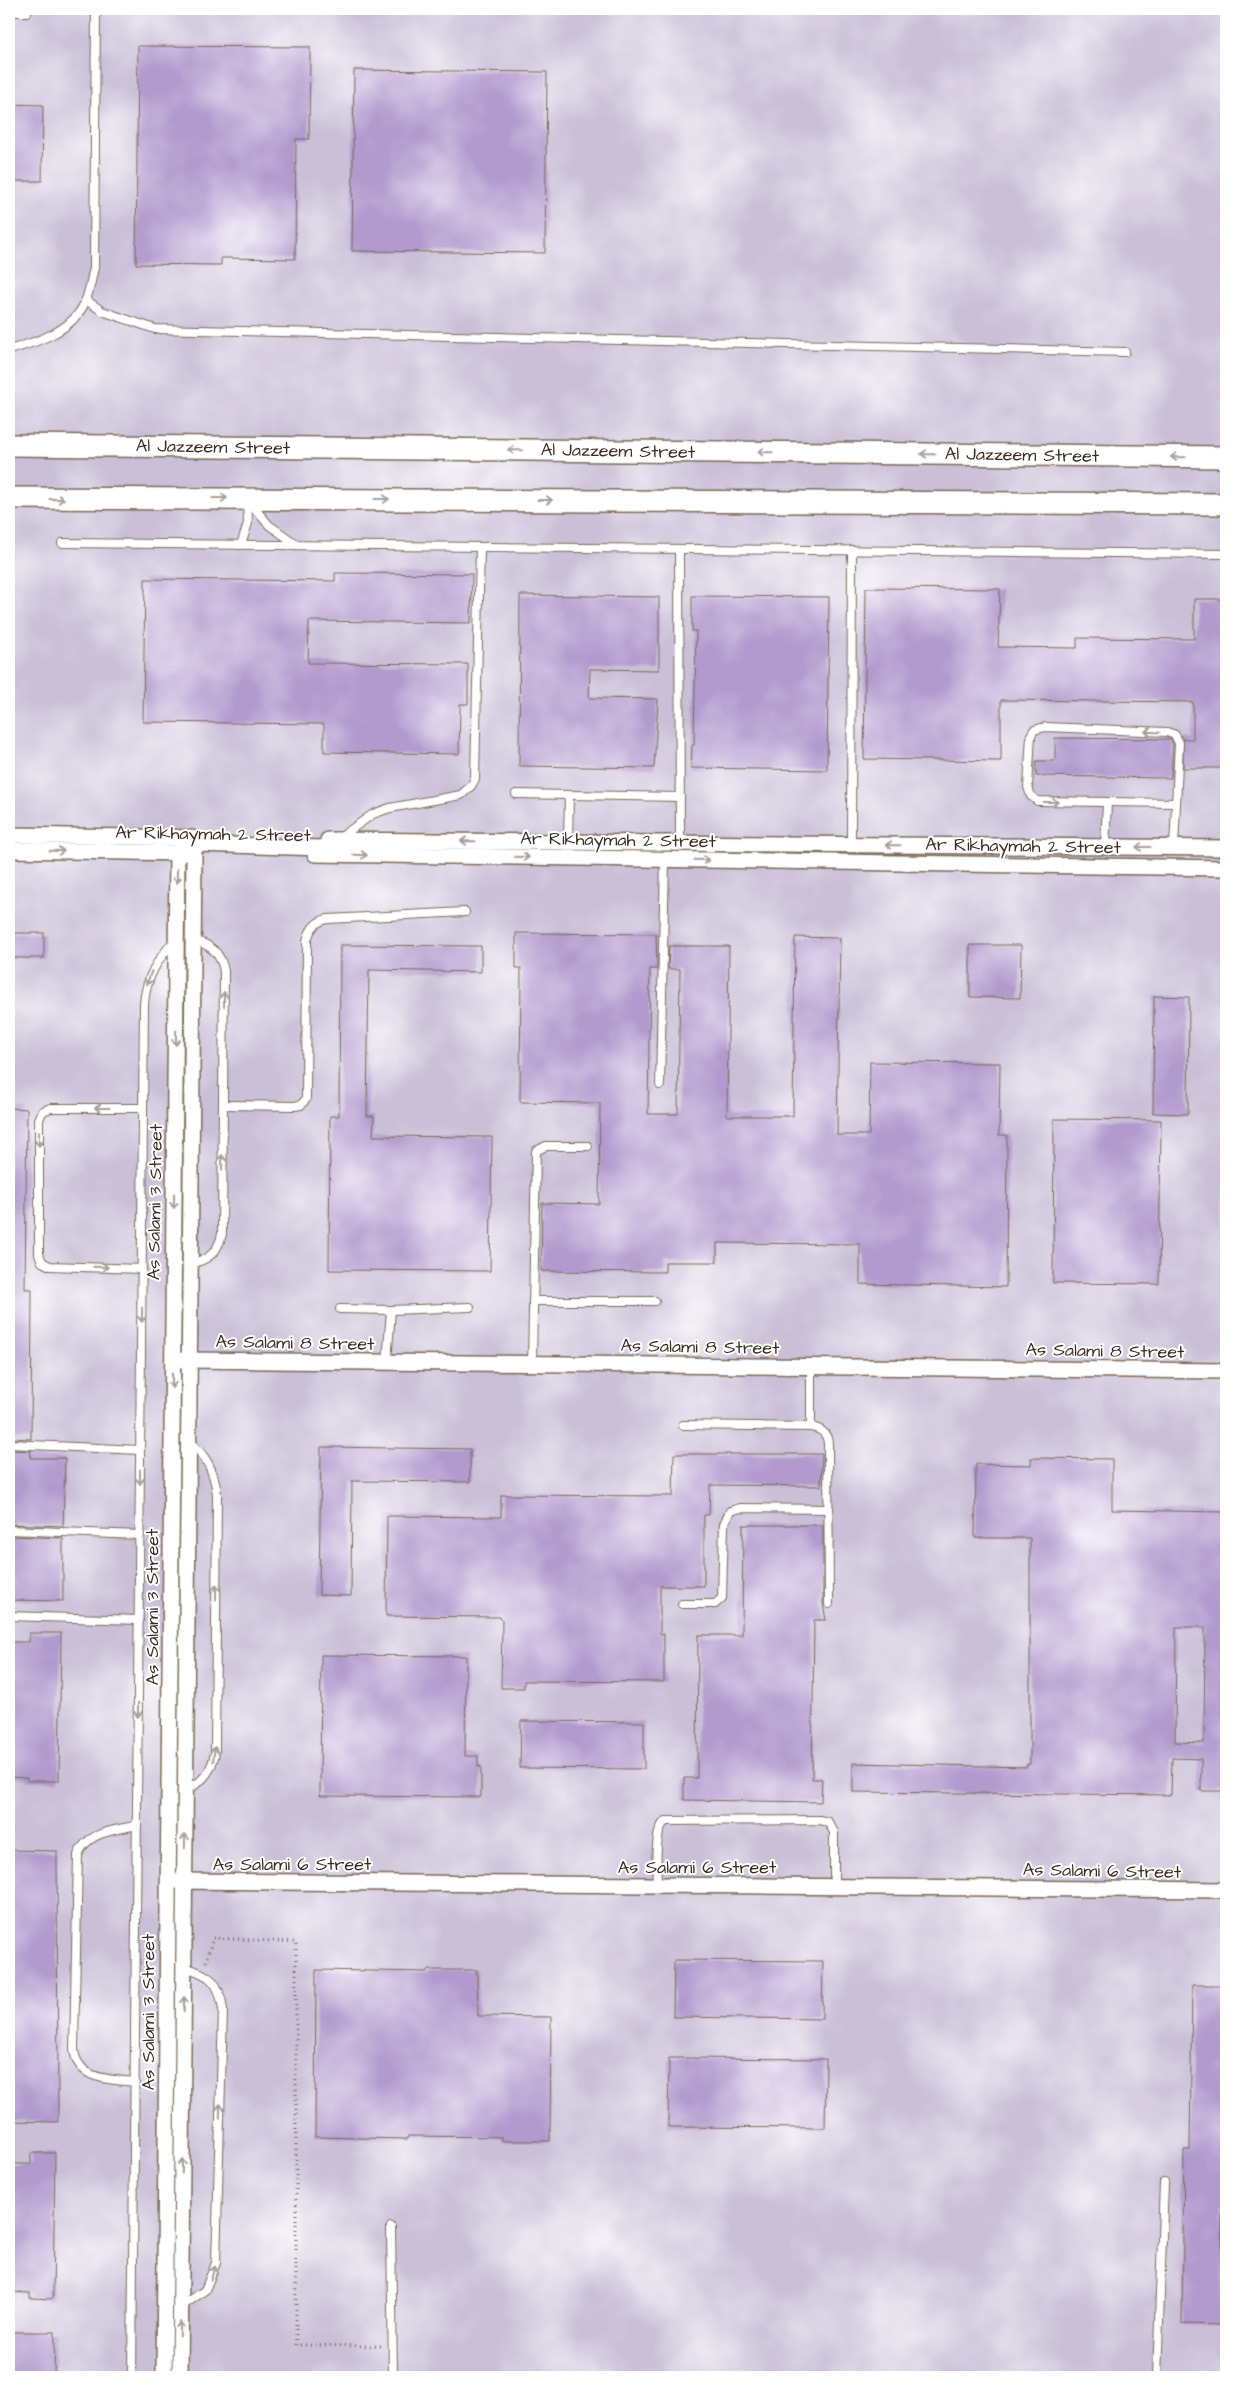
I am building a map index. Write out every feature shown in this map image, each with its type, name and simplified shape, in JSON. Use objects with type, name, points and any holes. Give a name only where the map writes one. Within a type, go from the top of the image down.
[{"type":"street","name":"Al Jazzeem Street","points":[[9,445],[1226,457]]},
{"type":"street","points":[[9,498],[1226,504]]},
{"type":"street","points":[[9,507],[30,499]]},
{"type":"street","name":"Ar Rikhaymah 2 Street","points":[[9,835],[186,847],[665,860],[1226,868]]},
{"type":"street","points":[[186,847],[317,848],[329,847],[337,840]]},
{"type":"street","name":"Ar Rikhaymah 2 Street","points":[[337,840],[1226,848]]},
{"type":"street","name":"Ar Rikhaymah 2 Street","points":[[9,850],[186,847]]},
{"type":"street","name":"As Salami 3 Street","points":[[164,2377],[177,939],[186,847]]},
{"type":"street","name":"As Salami 3 Street","points":[[180,2377],[194,941],[186,847]]},
{"type":"street","name":"As Salami 8 Street","points":[[172,1360],[1226,1371]]},
{"type":"street","name":"As Salami 6 Street","points":[[168,1881],[1226,1890]]},
{"type":"lane","points":[[9,350],[42,338],[67,326],[86,300],[94,268],[96,9]]},
{"type":"lane","points":[[9,12],[27,12]]},
{"type":"lane","points":[[86,300],[102,311],[155,329],[1125,352]]},
{"type":"lane","points":[[241,545],[248,523],[246,498]]},
{"type":"lane","points":[[246,498],[269,525],[297,545]]},
{"type":"lane","points":[[62,543],[1226,554]]},
{"type":"lane","points":[[337,840],[358,822],[373,814],[390,808],[461,795],[475,780],[480,547]]},
{"type":"lane","points":[[679,549],[680,843]]},
{"type":"lane","points":[[852,550],[852,844]]},
{"type":"lane","points":[[1174,847],[1179,743],[1171,733],[1045,727],[1034,730],[1029,740],[1028,788],[1033,799],[1041,802],[1176,803]]},
{"type":"lane","points":[[516,794],[680,797]]},
{"type":"lane","points":[[568,842],[569,795]]},
{"type":"lane","points":[[1105,847],[1107,803]]},
{"type":"lane","points":[[660,1085],[665,860]]},
{"type":"lane","points":[[223,1105],[294,1106],[301,1105],[306,1099],[307,940],[311,928],[316,923],[328,919],[465,912]]},
{"type":"lane","points":[[132,2377],[145,991],[154,967],[177,939]]},
{"type":"lane","points":[[191,1263],[201,1262],[211,1255],[220,1242],[222,1234],[224,971],[222,963],[214,950],[202,942],[194,941]]},
{"type":"lane","points":[[142,1269],[50,1266],[42,1262],[39,1254],[39,1119],[43,1111],[51,1108],[143,1108]]},
{"type":"lane","points":[[532,1364],[536,1152],[542,1146],[588,1146]]},
{"type":"lane","points":[[533,1301],[655,1301]]},
{"type":"lane","points":[[340,1309],[470,1308]]},
{"type":"lane","points":[[387,1362],[391,1310]]},
{"type":"lane","points":[[812,1367],[812,1427]]},
{"type":"lane","points":[[683,1425],[812,1427],[822,1430],[828,1439],[829,1604]]},
{"type":"lane","points":[[186,1790],[198,1784],[210,1770],[214,1761],[215,1742],[217,1494],[214,1477],[207,1461],[201,1451],[189,1442]]},
{"type":"lane","points":[[9,1444],[140,1450]]},
{"type":"lane","points":[[682,1604],[715,1604],[722,1598],[724,1524],[730,1511],[740,1508],[829,1509]]},
{"type":"lane","points":[[9,1530],[140,1536]]},
{"type":"lane","points":[[9,1616],[139,1620]]},
{"type":"lane","points":[[657,1886],[658,1832],[659,1827],[666,1821],[820,1820],[828,1822],[834,1832],[834,1887]]},
{"type":"lane","points":[[135,2082],[87,2074],[78,2063],[74,2049],[78,1855],[81,1847],[92,1836],[137,1825]]},
{"type":"lane","points":[[180,2307],[205,2290],[216,2264],[223,2010],[218,1988],[203,1972],[184,1966]]},
{"type":"lane","points":[[1157,2377],[1164,2182]]},
{"type":"lane","points":[[391,2227],[393,2377]]},
{"type":"path","points":[[203,1972],[213,1938],[296,1942],[296,2346],[392,2346]]},
{"type":"shaded area","points":[[9,9],[1226,9],[1226,2377],[9,2377]]},
{"type":"building","points":[[138,46],[310,47],[309,139],[296,139],[295,259],[221,258],[221,265],[136,264]]},
{"type":"building","points":[[354,70],[547,72],[545,253],[352,251]]},
{"type":"building","points":[[9,104],[43,105],[42,181],[9,181]]},
{"type":"building","points":[[335,573],[472,574],[471,623],[309,621],[308,663],[468,664],[468,704],[460,704],[459,754],[324,752],[324,724],[143,722],[145,579],[335,581]]},
{"type":"building","points":[[866,588],[1000,589],[998,647],[1077,648],[1077,638],[1194,639],[1194,599],[1226,599],[1226,768],[1183,768],[1183,739],[1193,739],[1193,702],[1001,700],[1001,761],[864,759]]},
{"type":"building","points":[[520,595],[659,597],[659,670],[590,669],[589,698],[658,699],[654,768],[519,766]]},
{"type":"building","points":[[692,596],[829,597],[827,770],[691,768],[692,745],[694,745],[696,631],[692,631]]},
{"type":"building","points":[[1055,738],[1170,739],[1173,744],[1171,778],[1036,776],[1036,761],[1055,761]]},
{"type":"building","points":[[9,933],[44,933],[44,958],[9,958]]},
{"type":"building","points":[[516,933],[656,934],[657,969],[650,969],[648,1114],[678,1114],[680,969],[668,969],[669,946],[729,946],[727,1116],[793,1116],[795,937],[840,938],[837,1135],[869,1135],[870,1062],[1000,1063],[999,1135],[1007,1135],[1006,1287],[860,1284],[860,1244],[717,1243],[717,1262],[665,1262],[665,1272],[541,1271],[542,1203],[599,1204],[600,1103],[520,1102],[521,968],[516,968]]},
{"type":"building","points":[[340,945],[481,946],[481,972],[369,970],[367,1116],[374,1116],[373,1136],[492,1137],[490,1271],[329,1270],[330,1116],[339,1116]]},
{"type":"building","points":[[970,945],[1021,945],[1020,998],[970,997]]},
{"type":"building","points":[[1154,996],[1189,997],[1188,1114],[1153,1113]]},
{"type":"building","points":[[9,1108],[27,1109],[25,1289],[32,1289],[31,1439],[9,1438]]},
{"type":"building","points":[[1054,1119],[1161,1120],[1159,1284],[1053,1283]]},
{"type":"building","points":[[321,1447],[470,1449],[470,1482],[352,1481],[351,1596],[319,1595]]},
{"type":"building","points":[[9,1450],[31,1451],[30,1458],[65,1458],[63,1526],[9,1524]]},
{"type":"building","points":[[674,1454],[822,1454],[821,1486],[710,1485],[709,1515],[704,1515],[704,1586],[660,1586],[660,1634],[664,1634],[664,1682],[524,1681],[524,1688],[501,1688],[502,1619],[500,1617],[386,1616],[387,1516],[501,1517],[501,1495],[673,1496]]},
{"type":"building","points":[[1031,1458],[1112,1459],[1112,1510],[1226,1512],[1226,1791],[1201,1791],[1201,1759],[1172,1758],[1171,1795],[853,1792],[853,1763],[1027,1767],[1027,1764],[1030,1764],[1030,1538],[975,1538],[976,1464],[1031,1465]],"holes":[[[1176,1627],[1205,1627],[1204,1743],[1175,1742]]]},
{"type":"building","points":[[743,1525],[823,1525],[823,1604],[826,1620],[814,1620],[812,1779],[822,1779],[821,1802],[684,1800],[684,1778],[697,1778],[698,1635],[742,1635]]},
{"type":"building","points":[[9,1536],[63,1538],[63,1601],[9,1600]]},
{"type":"building","points":[[29,1633],[61,1633],[59,1781],[27,1781],[27,1778],[9,1777],[9,1642],[29,1642]]},
{"type":"building","points":[[321,1655],[466,1656],[465,1756],[478,1756],[478,1767],[481,1766],[481,1797],[320,1796]]},
{"type":"building","points":[[521,1721],[644,1722],[644,1769],[520,1768]]},
{"type":"building","points":[[9,1850],[57,1851],[58,2122],[9,2121]]},
{"type":"building","points":[[674,1960],[823,1961],[822,2019],[673,2017]]},
{"type":"building","points":[[316,1970],[427,1972],[427,1970],[477,1970],[478,2016],[551,2017],[550,2141],[502,2141],[502,2137],[408,2136],[408,2139],[315,2137]]},
{"type":"building","points":[[1192,1985],[1226,1985],[1226,2203],[1222,2203],[1220,2325],[1182,2324],[1184,2150],[1190,2150]]},
{"type":"building","points":[[669,2058],[826,2059],[825,2128],[668,2127]]},
{"type":"building","points":[[31,2153],[55,2153],[53,2299],[30,2298],[30,2293],[9,2292],[9,2164],[31,2164]]},
{"type":"building","points":[[9,2332],[55,2332],[54,2377],[9,2377]]}]
